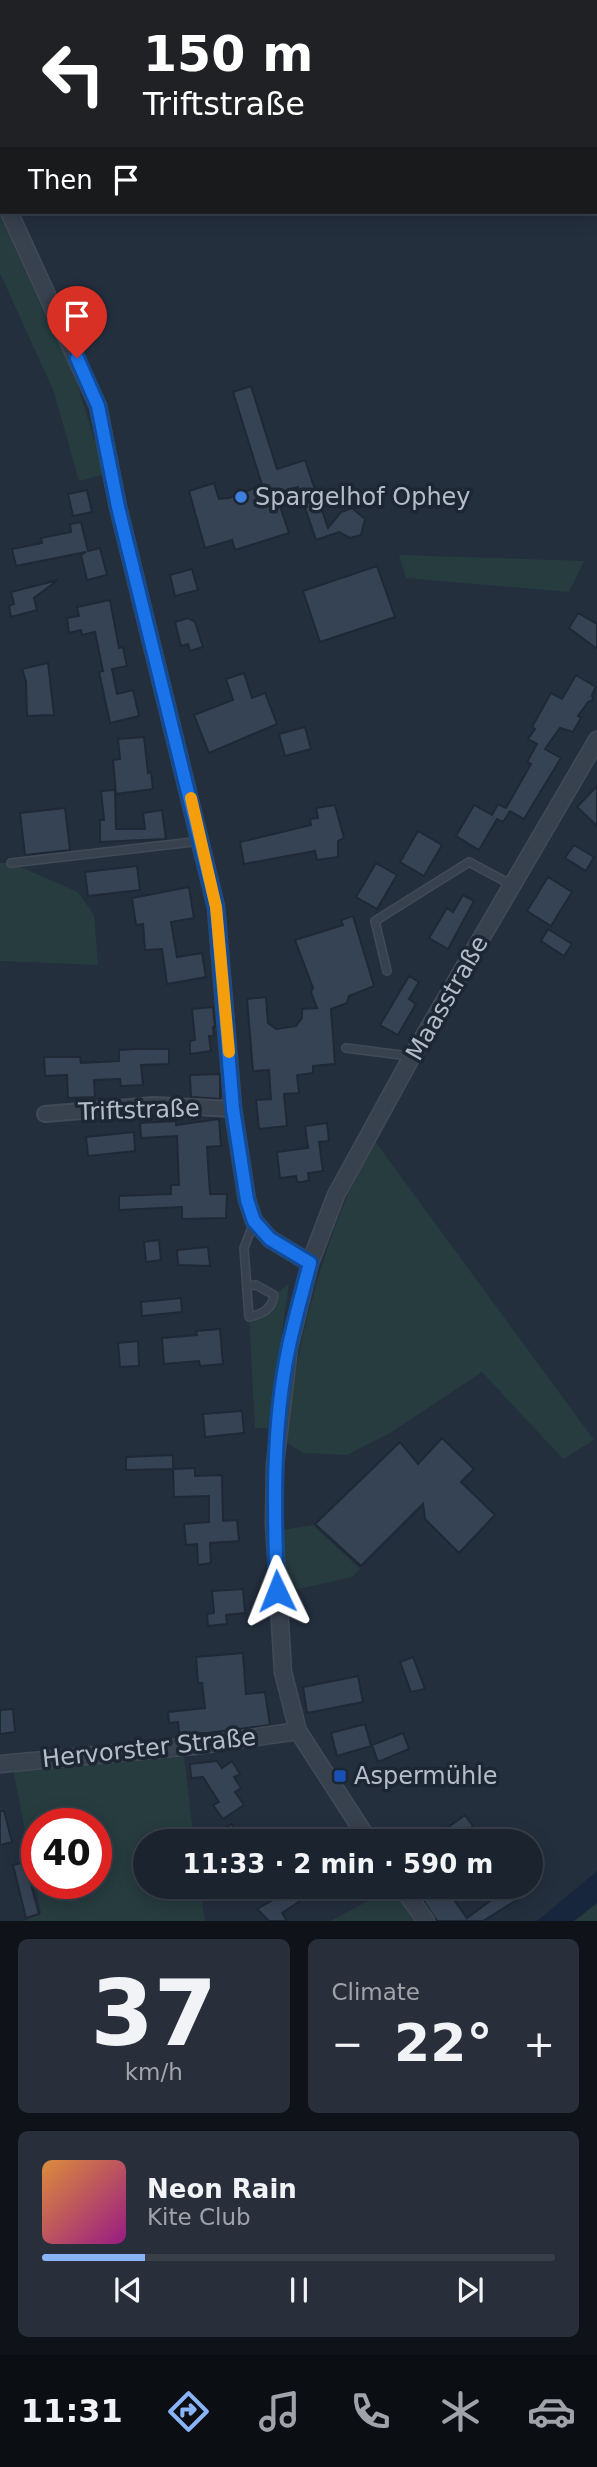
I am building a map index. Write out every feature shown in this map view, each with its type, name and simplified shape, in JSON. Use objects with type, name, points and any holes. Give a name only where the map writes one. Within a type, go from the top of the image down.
[{"type":"street","name":"Triftstraße","points":[[10,214],[98,406],[118,507],[216,907],[233,1109],[247,1200],[254,1221]]},
{"type":"street","name":"Maasstraße","points":[[310,1263],[336,1195],[410,1060],[597,740]]},
{"type":"street","name":"Triftstraße","points":[[45,1114],[154,1105],[233,1109]]},
{"type":"street","points":[[254,1221],[270,1239],[310,1263],[289,1348],[275,1476],[275,1549],[283,1672],[298,1731],[361,1829]]},
{"type":"street","name":"Hervorster Straße","points":[[0,1763],[194,1746],[298,1731]]},
{"type":"street","points":[[410,1899],[426,1921]]},
{"type":"lane","points":[[11,863],[201,841]]},
{"type":"lane","points":[[387,971],[375,922],[469,862],[513,885]]},
{"type":"lane","points":[[346,1048],[401,1055],[410,1060]]},
{"type":"lane","points":[[248,1286],[257,1285],[274,1295],[269,1309],[249,1317],[244,1248],[254,1221]]},
{"type":"green space","points":[[0,216],[76,380],[105,474],[79,481],[54,392],[0,273]]},
{"type":"green space","points":[[399,555],[584,561],[569,592],[406,578]]},
{"type":"green space","points":[[0,863],[11,863],[78,892],[94,915],[98,965],[0,961]]},
{"type":"green space","points":[[374,1140],[594,1440],[563,1459],[482,1372],[390,1433],[347,1455],[303,1453],[283,1440],[297,1363],[327,1248],[356,1175]]},
{"type":"green space","points":[[289,1284],[268,1428],[255,1428],[249,1317],[259,1315],[274,1295]]},
{"type":"green space","points":[[313,1525],[360,1569],[352,1577],[286,1592],[283,1530]]},
{"type":"green space","points":[[184,1757],[193,1829],[133,1829],[133,1899],[202,1899],[205,1921],[24,1921],[41,1913],[38,1899],[112,1899],[112,1808],[21,1808],[21,1810],[13,1769]]},
{"type":"green space","points":[[372,1899],[401,1899],[416,1921],[330,1921]]},
{"type":"green space","points":[[597,1903],[597,1921],[574,1921]]},
{"type":"water","points":[[597,1871],[597,1903],[574,1921],[537,1921]]},
{"type":"building","points":[[251,386],[277,469],[305,460],[328,528],[341,512],[352,508],[365,519],[361,535],[350,538],[339,532],[316,540],[298,487],[276,494],[289,533],[235,550],[232,540],[205,548],[189,491],[214,483],[219,499],[229,498],[262,485],[233,392]]},
{"type":"building","points":[[87,490],[92,512],[73,516],[68,494]]},
{"type":"building","points":[[81,522],[88,551],[100,548],[107,575],[87,580],[81,555],[86,552],[16,566],[12,549],[42,543],[41,538],[71,532],[70,524]]},
{"type":"building","points":[[377,566],[395,617],[320,642],[303,591]]},
{"type":"building","points":[[192,569],[198,590],[175,596],[170,575]]},
{"type":"building","points":[[58,580],[34,598],[37,610],[11,617],[9,606],[14,604],[11,592]]},
{"type":"building","points":[[110,600],[119,648],[123,647],[127,666],[112,669],[117,694],[133,690],[139,716],[110,723],[99,672],[103,671],[95,632],[82,635],[81,630],[69,633],[67,618],[79,616],[77,607]]},
{"type":"building","points":[[578,613],[597,624],[597,649],[569,628]]},
{"type":"building","points":[[188,618],[195,622],[203,647],[190,651],[188,644],[181,646],[175,622]]},
{"type":"building","points":[[48,663],[54,715],[27,716],[26,681],[22,669]]},
{"type":"building","points":[[244,673],[252,698],[265,693],[277,724],[209,753],[194,715],[233,700],[226,679]]},
{"type":"building","points":[[576,675],[596,687],[593,700],[588,702],[578,716],[581,718],[573,732],[560,728],[545,749],[561,758],[524,819],[510,811],[503,822],[497,819],[479,850],[456,836],[474,805],[492,815],[498,804],[506,808],[531,764],[527,762],[537,744],[528,739],[535,729],[532,727],[551,693],[562,699]]},
{"type":"building","points":[[305,727],[311,749],[285,756],[279,734]]},
{"type":"building","points":[[144,737],[148,773],[151,772],[153,789],[116,794],[113,760],[120,759],[118,739]]},
{"type":"building","points":[[597,786],[597,826],[577,807]]},
{"type":"building","points":[[115,790],[116,829],[145,829],[143,813],[162,810],[166,839],[100,842],[100,820],[104,820],[101,791]]},
{"type":"building","points":[[335,805],[344,838],[338,841],[338,857],[317,860],[315,851],[244,864],[240,842],[311,825],[310,819],[318,818],[316,808]]},
{"type":"building","points":[[65,808],[70,850],[25,855],[20,813]]},
{"type":"building","points":[[418,831],[442,845],[424,876],[400,862]]},
{"type":"building","points":[[574,845],[594,857],[586,871],[565,858]]},
{"type":"building","points":[[376,863],[397,875],[377,909],[356,897]]},
{"type":"building","points":[[137,866],[140,890],[88,896],[85,872]]},
{"type":"building","points":[[548,877],[572,892],[551,926],[527,911]]},
{"type":"building","points":[[189,887],[194,918],[171,922],[177,957],[202,953],[206,977],[167,984],[162,949],[145,950],[143,924],[136,925],[132,898]]},
{"type":"building","points":[[463,895],[474,901],[448,949],[429,938],[447,908],[453,912]]},
{"type":"building","points":[[353,916],[374,986],[349,996],[347,1003],[331,1009],[335,1064],[313,1066],[313,1073],[297,1075],[299,1093],[284,1094],[287,1126],[259,1129],[256,1100],[271,1099],[269,1070],[253,1071],[247,999],[266,997],[268,1023],[276,1029],[296,1026],[302,1018],[302,1009],[317,1008],[311,992],[313,988],[295,940],[343,925],[341,920]]},
{"type":"building","points":[[548,929],[572,944],[564,956],[541,941]]},
{"type":"building","points":[[409,976],[419,982],[409,999],[416,1004],[398,1035],[380,1025]]},
{"type":"building","points":[[213,1007],[215,1027],[214,1036],[209,1036],[211,1051],[190,1054],[190,1041],[195,1040],[192,1009]]},
{"type":"building","points":[[169,1049],[169,1064],[141,1065],[143,1085],[121,1086],[120,1079],[94,1080],[95,1097],[68,1098],[67,1075],[45,1076],[44,1057],[80,1057],[81,1063],[119,1061],[119,1050]]},
{"type":"building","points":[[220,1074],[220,1099],[191,1097],[190,1075]]},
{"type":"building","points":[[219,1119],[221,1146],[207,1147],[210,1194],[227,1194],[226,1218],[182,1219],[182,1207],[119,1210],[119,1196],[171,1194],[171,1185],[179,1185],[177,1136],[141,1138],[140,1123],[176,1121],[176,1125]]},
{"type":"building","points":[[327,1123],[329,1141],[319,1142],[323,1171],[308,1173],[309,1180],[303,1182],[297,1182],[296,1176],[280,1178],[277,1152],[308,1148],[305,1126]]},
{"type":"building","points":[[134,1132],[135,1151],[88,1156],[86,1137]]},
{"type":"building","points":[[159,1240],[161,1260],[146,1262],[144,1242]]},
{"type":"building","points":[[208,1247],[210,1266],[178,1265],[177,1250]]},
{"type":"building","points":[[181,1298],[182,1312],[142,1316],[141,1302]]},
{"type":"building","points":[[220,1329],[223,1364],[200,1366],[199,1361],[164,1364],[162,1338],[197,1335],[196,1331]]},
{"type":"building","points":[[138,1341],[139,1366],[120,1367],[118,1343]]},
{"type":"building","points":[[242,1411],[244,1433],[205,1437],[203,1414]]},
{"type":"building","points":[[442,1438],[474,1469],[461,1482],[495,1515],[459,1553],[425,1519],[423,1504],[361,1566],[315,1524],[400,1442],[418,1464]]},
{"type":"building","points":[[173,1455],[173,1469],[126,1470],[126,1457]]},
{"type":"building","points":[[195,1468],[195,1476],[222,1475],[223,1521],[237,1520],[239,1541],[210,1543],[211,1563],[198,1565],[197,1544],[186,1545],[184,1524],[209,1522],[209,1496],[174,1497],[173,1469]]},
{"type":"building","points":[[243,1589],[245,1613],[226,1615],[227,1624],[208,1626],[207,1614],[214,1613],[212,1591]]},
{"type":"building","points":[[243,1653],[246,1694],[265,1692],[270,1725],[208,1733],[179,1733],[178,1722],[169,1723],[168,1712],[205,1708],[202,1683],[198,1683],[196,1657]]},
{"type":"building","points":[[413,1657],[425,1689],[411,1692],[400,1662]]},
{"type":"building","points":[[358,1676],[363,1702],[307,1713],[303,1687]]},
{"type":"building","points":[[13,1709],[15,1732],[0,1734],[0,1710]]},
{"type":"building","points":[[365,1724],[371,1746],[337,1756],[331,1733]]},
{"type":"building","points":[[403,1733],[409,1749],[378,1762],[372,1745]]},
{"type":"building","points":[[217,1761],[222,1768],[232,1761],[240,1774],[234,1777],[241,1788],[235,1792],[244,1805],[223,1819],[213,1805],[219,1802],[203,1777],[191,1778],[190,1764]]},
{"type":"building","points":[[0,1811],[4,1811],[12,1842],[0,1845]]},
{"type":"building","points":[[465,1815],[473,1826],[469,1829],[446,1829]]},
{"type":"building","points":[[21,1863],[21,1898],[13,1865]]},
{"type":"building","points":[[21,1899],[35,1899],[39,1914],[26,1918]]},
{"type":"building","points":[[275,1899],[303,1899],[282,1913],[287,1921],[269,1921],[257,1909]]},
{"type":"building","points":[[423,1899],[453,1899],[467,1918],[493,1899],[518,1899],[483,1921],[437,1921]]},
{"type":"slow traffic","points":[[191,798],[216,907],[229,1052]]},
{"type":"place","name":"Spargelhof Ophey","points":[[241,497]]},
{"type":"place","name":"Aspermühle","points":[[340,1776]]},
{"type":"route","points":[[77,358],[98,406],[118,507],[197,819],[216,907],[233,1109],[247,1200],[254,1221],[270,1239],[310,1263],[289,1348],[280,1412],[275,1464],[274,1523],[277,1591]]}]
